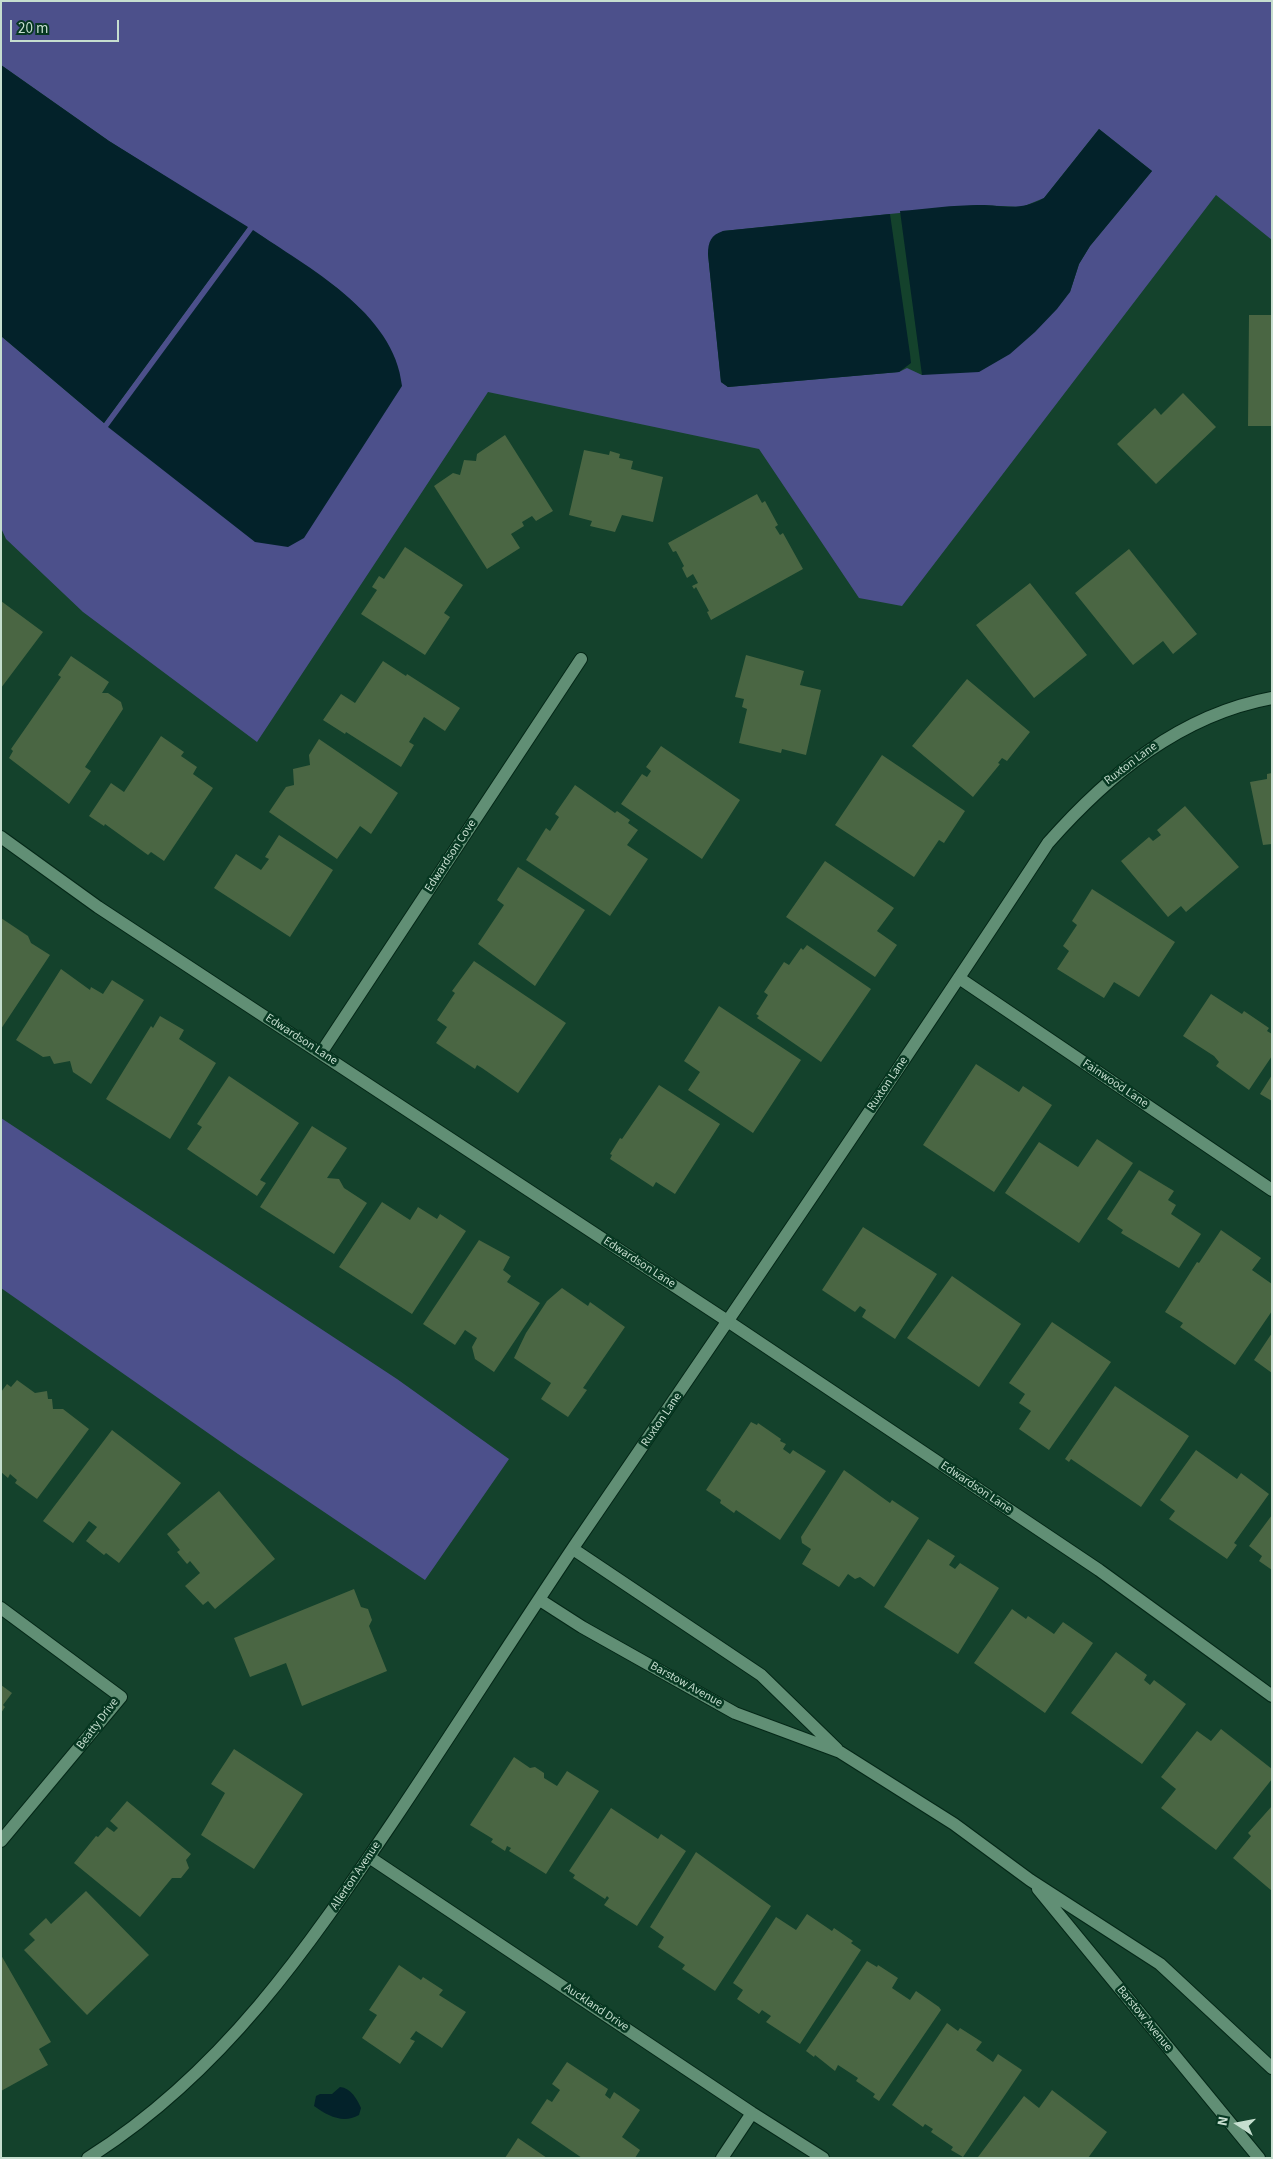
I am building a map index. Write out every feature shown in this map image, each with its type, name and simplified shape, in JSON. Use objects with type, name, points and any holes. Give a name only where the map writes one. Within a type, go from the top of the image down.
[{"type":"street","name":"Edwardson Cove","points":[[321,1053],[581,659]]},
{"type":"street","name":"Ruxton Lane","points":[[573,1549],[729,1322],[1048,843],[1101,786],[1161,742],[1192,725],[1225,712],[1272,698]]},
{"type":"street","name":"Edwardson Lane","points":[[1,837],[98,907],[729,1322],[1099,1570],[1272,1696]]},
{"type":"street","name":"Fainwood Lane","points":[[959,978],[1272,1190]]},
{"type":"street","name":"Allerton Avenue","points":[[88,2158],[111,2143],[209,2062],[258,2009],[315,1936],[573,1549]]},
{"type":"street","name":"Barstow Avenue","points":[[573,1549],[762,1675],[840,1752]]},
{"type":"street","name":"Barstow Avenue","points":[[540,1600],[582,1627],[735,1712],[840,1752],[954,1824],[1030,1880],[1160,1964],[1272,2068]]},
{"type":"street","name":"Beatty Drive","points":[[1,1608],[121,1697],[1,1842]]},
{"type":"street","name":"Auckland Drive","points":[[369,1857],[823,2158]]},
{"type":"street","name":"Barstow Avenue","points":[[1030,1880],[1259,2158]]},
{"type":"street","points":[[722,2158],[752,2112]]},
{"type":"shaded area","points":[[1,1],[1272,1],[1272,240],[1216,195],[902,606],[859,598],[759,449],[488,392],[257,742],[83,612],[6,539],[1,528],[1,336],[104,423],[247,228],[109,141],[1,65]],"holes":[[[1099,129],[1152,171],[1090,246],[1079,264],[1070,292],[922,375],[907,368],[899,372],[728,387],[721,382],[708,254],[723,231],[978,205],[1022,207],[1044,198]],[[253,230],[337,288],[367,315]]]},
{"type":"shaded area","points":[[1,65],[109,141],[248,227],[104,423],[1,336]]},
{"type":"shaded area","points":[[1099,129],[1152,171],[1090,246],[1079,264],[1070,292],[1035,332],[1010,354],[979,372],[922,375],[900,211],[969,205],[1012,207],[1035,202],[1044,198]]},
{"type":"shaded area","points":[[890,214],[911,363],[899,372],[728,387],[721,382],[708,254],[713,237],[723,231]]},
{"type":"shaded area","points":[[253,230],[322,276],[366,314],[383,336],[396,360],[402,386],[304,538],[288,547],[255,542],[108,427]]},
{"type":"shaded area","points":[[1,1118],[397,1379],[509,1459],[425,1580],[238,1454],[1,1288]]},
{"type":"shaded area","points":[[340,2087],[347,2089],[355,2098],[361,2108],[359,2115],[347,2119],[336,2118],[314,2106],[316,2096],[332,2094]]},
{"type":"building","points":[[1249,315],[1272,315],[1272,426],[1248,426]]},
{"type":"building","points":[[1183,393],[1216,427],[1156,484],[1117,444],[1155,408],[1161,415]]},
{"type":"building","points":[[505,435],[553,511],[536,521],[532,516],[522,522],[524,526],[511,534],[520,548],[487,569],[434,486],[453,473],[460,475],[464,460],[476,461],[477,454]]},
{"type":"building","points":[[584,450],[609,455],[610,451],[620,454],[619,458],[633,461],[631,469],[663,477],[653,522],[622,515],[615,532],[590,526],[592,521],[569,515]]},
{"type":"building","points":[[757,494],[762,503],[765,501],[778,525],[775,527],[780,535],[783,533],[803,569],[711,620],[707,612],[709,611],[696,587],[694,589],[692,586],[698,583],[693,574],[687,578],[682,568],[684,566],[676,551],[673,552],[668,543]]},
{"type":"building","points":[[405,547],[463,585],[444,613],[450,617],[425,655],[361,614],[377,590],[372,587],[379,576],[384,579]]},
{"type":"building","points":[[1129,549],[1197,634],[1173,654],[1163,641],[1133,665],[1075,593]]},
{"type":"building","points":[[1030,583],[1087,655],[1034,698],[976,625]]},
{"type":"building","points":[[1,601],[43,632],[1,688]]},
{"type":"building","points":[[746,655],[804,671],[800,685],[821,690],[806,755],[782,749],[781,753],[739,743],[747,709],[742,707],[744,699],[735,697]]},
{"type":"building","points":[[71,656],[109,682],[102,693],[108,693],[121,702],[123,709],[85,767],[91,771],[69,804],[9,758],[13,751],[11,749],[61,677],[58,675]]},
{"type":"building","points":[[383,661],[460,708],[445,731],[424,717],[409,742],[414,745],[401,767],[346,732],[345,734],[323,720],[341,694],[355,703]]},
{"type":"building","points":[[967,679],[1030,732],[1007,761],[1002,758],[998,763],[1000,764],[973,797],[912,746]]},
{"type":"building","points":[[161,736],[184,752],[181,756],[197,767],[193,774],[213,788],[164,861],[151,852],[148,855],[105,824],[104,826],[89,816],[111,783],[124,792]]},
{"type":"building","points":[[319,739],[398,793],[371,834],[360,826],[337,859],[269,812],[286,787],[294,785],[293,769],[310,765],[309,755]]},
{"type":"building","points":[[661,746],[740,800],[702,859],[621,804],[642,774],[647,777],[651,771],[646,767]]},
{"type":"building","points":[[882,755],[965,811],[944,843],[939,840],[914,877],[835,825]]},
{"type":"building","points":[[1272,773],[1272,844],[1263,845],[1250,782],[1267,779],[1267,774]]},
{"type":"building","points":[[575,785],[615,813],[617,811],[630,820],[628,823],[638,830],[627,845],[648,859],[610,916],[526,860],[546,828],[550,831],[559,817],[555,814]]},
{"type":"building","points":[[1185,806],[1239,867],[1186,912],[1181,906],[1168,917],[1121,861],[1149,837],[1153,841],[1161,835],[1157,830]]},
{"type":"building","points":[[279,835],[333,870],[290,937],[214,888],[236,854],[261,870],[269,859],[265,857]]},
{"type":"building","points":[[825,861],[894,908],[877,931],[897,945],[875,977],[786,917]]},
{"type":"building","points":[[518,867],[585,910],[535,986],[478,944],[504,905],[497,900]]},
{"type":"building","points":[[1092,889],[1175,942],[1139,997],[1114,982],[1104,998],[1057,969],[1069,951],[1063,946],[1077,925],[1072,921]]},
{"type":"building","points":[[1,918],[28,936],[31,943],[50,955],[1,1029]]},
{"type":"building","points":[[807,945],[871,989],[821,1062],[757,1018],[759,1016],[756,1014],[768,995],[764,992],[784,962],[789,965],[801,948],[803,950]]},
{"type":"building","points":[[474,961],[566,1023],[518,1093],[482,1068],[477,1065],[475,1069],[436,1043],[447,1027],[437,1020],[455,993],[452,991]]},
{"type":"building","points":[[61,969],[90,990],[91,987],[103,994],[112,980],[144,1000],[91,1084],[73,1072],[70,1061],[54,1064],[50,1056],[43,1057],[16,1040]]},
{"type":"building","points":[[1211,994],[1242,1014],[1244,1011],[1269,1028],[1267,1031],[1272,1034],[1272,1056],[1249,1090],[1216,1066],[1219,1062],[1214,1056],[1183,1036]]},
{"type":"building","points":[[719,1006],[801,1060],[753,1133],[688,1090],[700,1072],[684,1061]]},
{"type":"building","points":[[160,1016],[184,1030],[179,1039],[216,1063],[170,1139],[106,1099],[151,1026],[153,1028]]},
{"type":"building","points":[[976,1064],[1019,1092],[1023,1086],[1052,1105],[994,1192],[923,1145]]},
{"type":"building","points":[[1272,1075],[1272,1101],[1260,1094]]},
{"type":"building","points":[[229,1076],[299,1123],[260,1180],[266,1183],[257,1196],[187,1149],[202,1127],[197,1124]]},
{"type":"building","points":[[659,1085],[720,1124],[675,1194],[656,1182],[653,1187],[610,1159],[612,1155],[610,1154],[620,1138],[622,1139]]},
{"type":"building","points":[[312,1126],[347,1148],[327,1178],[339,1179],[344,1188],[367,1203],[334,1254],[260,1207]]},
{"type":"building","points":[[1097,1139],[1133,1163],[1079,1243],[1005,1193],[1039,1142],[1078,1167]]},
{"type":"building","points":[[1139,1170],[1174,1191],[1168,1200],[1176,1205],[1171,1214],[1201,1234],[1179,1268],[1121,1233],[1123,1230],[1107,1219]]},
{"type":"building","points":[[382,1202],[410,1220],[418,1207],[437,1219],[440,1214],[466,1231],[412,1314],[339,1267]]},
{"type":"building","points":[[863,1227],[937,1274],[895,1339],[862,1317],[866,1310],[860,1306],[855,1312],[822,1290]]},
{"type":"building","points":[[1221,1230],[1261,1258],[1252,1270],[1272,1284],[1272,1311],[1235,1365],[1180,1327],[1183,1323],[1165,1312],[1197,1262],[1199,1263]]},
{"type":"building","points":[[479,1240],[510,1257],[503,1270],[511,1276],[507,1282],[540,1303],[494,1372],[475,1359],[472,1347],[477,1338],[465,1330],[455,1345],[423,1324]]},
{"type":"building","points":[[952,1276],[1021,1324],[979,1387],[907,1338]]},
{"type":"building","points":[[562,1288],[588,1306],[590,1302],[625,1327],[583,1388],[587,1390],[568,1417],[541,1399],[551,1383],[514,1358],[526,1333],[547,1301]]},
{"type":"building","points":[[1052,1322],[1111,1362],[1049,1450],[1019,1429],[1031,1411],[1019,1403],[1025,1394],[1009,1383]]},
{"type":"building","points":[[1272,1333],[1272,1373],[1254,1360]]},
{"type":"building","points":[[17,1380],[35,1393],[47,1391],[48,1399],[52,1399],[53,1409],[63,1409],[89,1429],[37,1499],[15,1483],[17,1480],[10,1474],[8,1478],[1,1472],[1,1392],[7,1384],[11,1387]]},
{"type":"building","points":[[1115,1386],[1189,1436],[1141,1507],[1071,1459],[1069,1462],[1065,1459]]},
{"type":"building","points":[[751,1422],[757,1425],[758,1423],[781,1439],[780,1441],[786,1444],[783,1449],[790,1454],[793,1450],[826,1471],[780,1540],[736,1510],[734,1513],[720,1503],[721,1500],[706,1490]]},
{"type":"building","points":[[112,1430],[181,1483],[119,1563],[106,1553],[104,1555],[86,1541],[97,1527],[89,1521],[73,1543],[43,1521]]},
{"type":"building","points":[[1196,1450],[1237,1479],[1241,1473],[1269,1494],[1234,1543],[1237,1545],[1227,1559],[1169,1519],[1175,1511],[1160,1500]]},
{"type":"building","points":[[844,1470],[890,1503],[892,1500],[919,1518],[874,1587],[860,1577],[855,1579],[848,1574],[839,1587],[802,1564],[811,1549],[802,1543],[801,1537]]},
{"type":"building","points":[[219,1491],[275,1559],[215,1609],[208,1601],[203,1605],[185,1586],[200,1573],[190,1561],[187,1564],[177,1552],[180,1550],[167,1534]]},
{"type":"building","points":[[1272,1515],[1272,1570],[1259,1561],[1262,1556],[1249,1546]]},
{"type":"building","points":[[928,1539],[955,1556],[949,1565],[955,1569],[960,1563],[999,1588],[958,1654],[884,1607]]},
{"type":"building","points":[[354,1589],[361,1607],[368,1609],[372,1620],[369,1626],[387,1671],[302,1706],[286,1663],[250,1677],[234,1638]]},
{"type":"building","points":[[1012,1609],[1026,1619],[1028,1616],[1054,1634],[1063,1622],[1093,1643],[1045,1713],[974,1663]]},
{"type":"building","points":[[1116,1652],[1147,1675],[1144,1680],[1150,1685],[1154,1680],[1186,1704],[1142,1764],[1071,1713]]},
{"type":"building","points":[[1,1685],[12,1693],[3,1705],[5,1707],[1,1713]]},
{"type":"building","points":[[1221,1729],[1272,1769],[1272,1779],[1216,1850],[1161,1808],[1176,1789],[1161,1777],[1197,1731],[1211,1741]]},
{"type":"building","points":[[234,1749],[303,1794],[254,1869],[201,1835],[225,1793],[211,1784]]},
{"type":"building","points":[[514,1757],[530,1768],[535,1767],[544,1773],[544,1778],[557,1786],[567,1771],[599,1791],[546,1874],[509,1851],[511,1848],[507,1846],[505,1851],[491,1842],[493,1839],[470,1825]]},
{"type":"building","points":[[127,1801],[191,1854],[186,1860],[189,1868],[181,1878],[172,1878],[140,1917],[74,1863],[96,1836],[98,1837],[107,1827],[114,1832],[118,1828],[110,1821]]},
{"type":"building","points":[[1272,1806],[1272,1891],[1233,1858],[1251,1836],[1248,1833]]},
{"type":"building","points":[[611,1808],[658,1839],[661,1834],[686,1851],[637,1926],[604,1905],[609,1898],[607,1896],[605,1899],[573,1878],[575,1875],[569,1871]]},
{"type":"building","points":[[696,1852],[771,1906],[715,1991],[682,1969],[685,1965],[658,1947],[664,1937],[650,1927]]},
{"type":"building","points":[[86,1891],[149,1955],[87,2015],[24,1950],[35,1940],[29,1934],[46,1918],[51,1924]]},
{"type":"building","points":[[807,1914],[832,1931],[834,1928],[853,1941],[851,1943],[861,1950],[800,2044],[766,2022],[771,2016],[762,2010],[759,2014],[737,1999],[743,1990],[733,1983],[776,1917],[796,1930]]},
{"type":"building","points":[[1,1955],[51,2042],[39,2049],[48,2065],[1,2091]]},
{"type":"building","points":[[867,1961],[877,1967],[878,1965],[898,1978],[892,1988],[910,2000],[916,1991],[941,2010],[879,2101],[873,2097],[875,2094],[856,2081],[858,2078],[838,2065],[835,2071],[815,2055],[814,2057],[806,2051]]},
{"type":"building","points":[[399,1965],[421,1980],[423,1977],[443,1990],[439,1995],[466,2012],[442,2048],[416,2031],[410,2039],[415,2041],[400,2064],[362,2038],[377,2015],[369,2010]]},
{"type":"building","points":[[947,2023],[958,2031],[960,2028],[982,2042],[976,2050],[993,2062],[998,2054],[1022,2070],[963,2157],[951,2150],[953,2147],[931,2132],[933,2129],[925,2124],[923,2127],[892,2105]]},
{"type":"building","points":[[567,2062],[608,2089],[605,2095],[610,2099],[614,2092],[640,2110],[622,2137],[640,2150],[635,2158],[582,2158],[531,2123],[547,2099],[552,2102],[560,2090],[552,2084]]},
{"type":"building","points":[[1052,2090],[1107,2132],[1088,2158],[978,2157],[1024,2096],[1039,2108]]},
{"type":"building","points":[[518,2138],[547,2158],[505,2158]]}]
